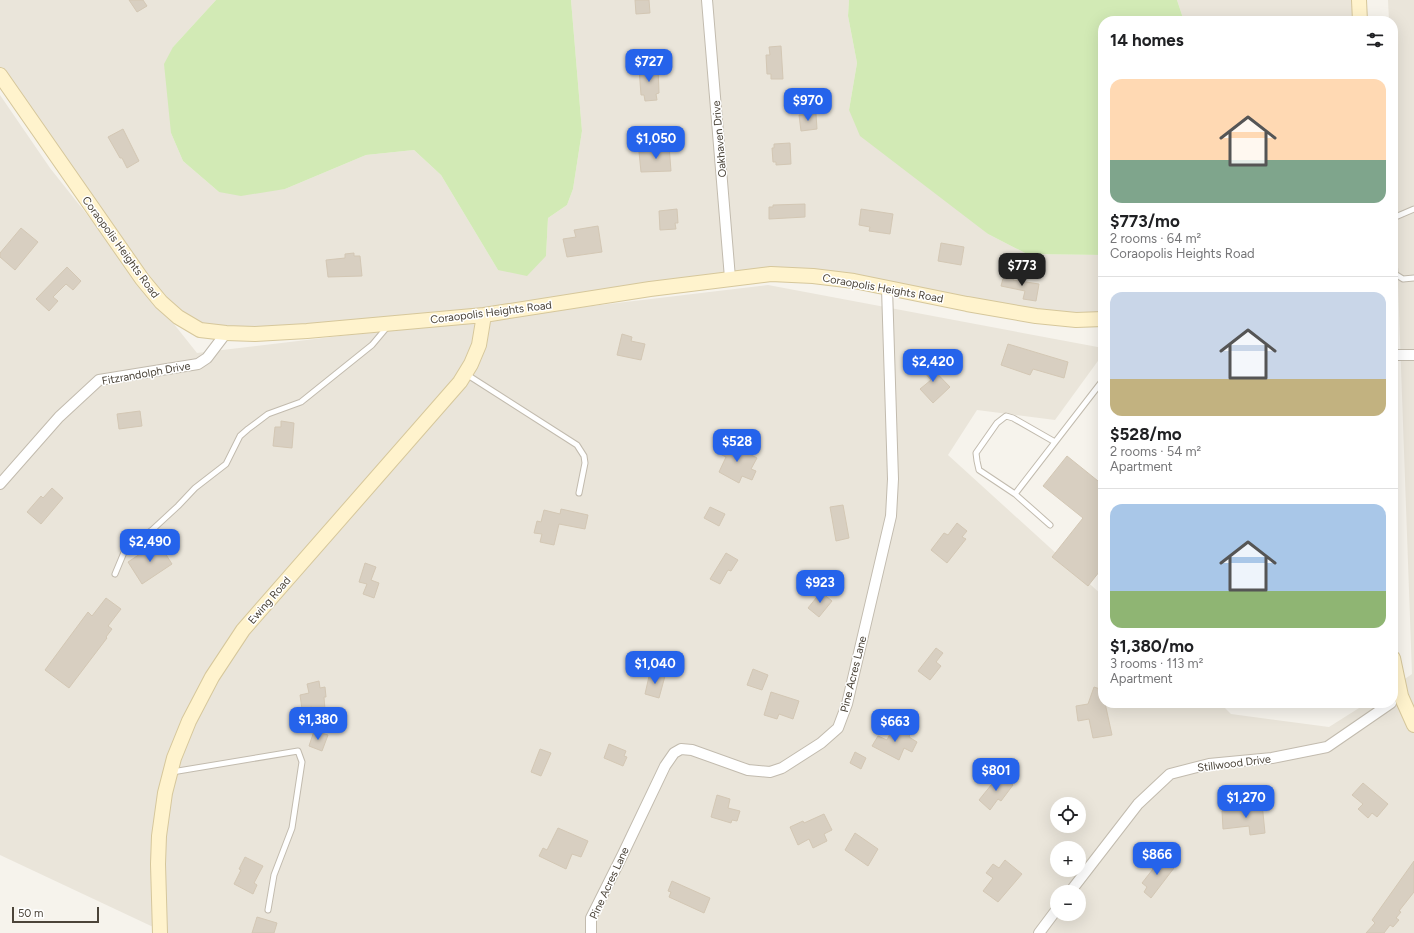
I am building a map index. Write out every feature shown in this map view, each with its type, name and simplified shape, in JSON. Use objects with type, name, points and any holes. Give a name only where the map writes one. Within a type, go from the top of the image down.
[{"type":"street","name":"Oakhaven Drive","points":[[707,0],[730,278]]},
{"type":"street","points":[[1359,0],[1360,16]]},
{"type":"street","name":"Coraopolis Heights Road","points":[[0,75],[142,279],[161,302],[178,317],[200,330],[226,333],[262,334],[484,315],[650,289],[771,274],[814,276],[854,281],[967,304],[1036,316],[1076,320],[1098,319]]},
{"type":"street","name":"Pine Acres Lane","points":[[591,933],[591,918],[665,766],[674,753],[680,749],[692,750],[748,770],[770,772],[782,768],[799,758],[838,728],[847,704],[891,516],[893,479],[887,288]]},
{"type":"street","name":"Ewing Road","points":[[160,933],[158,864],[159,836],[165,793],[174,758],[189,721],[208,684],[243,630],[455,388],[472,364],[479,345],[484,315]]},
{"type":"street","name":"Fitzrandolph Drive","points":[[0,484],[59,417],[99,380],[198,364],[207,358],[226,333]]},
{"type":"street","points":[[1398,355],[1414,355]]},
{"type":"street","points":[[1398,704],[1414,725]]},
{"type":"street","name":"Stillwood Drive","points":[[1075,885],[1138,804],[1170,774],[1209,764],[1272,758],[1327,747],[1383,708]]},
{"type":"street","points":[[1039,933],[1050,918]]},
{"type":"lane","points":[[1398,216],[1414,209]]},
{"type":"lane","points":[[1398,276],[1403,279],[1414,278]]},
{"type":"lane","points":[[115,574],[125,550],[152,530],[195,488],[226,464],[240,436],[248,428],[268,414],[301,402],[372,345],[390,324]]},
{"type":"lane","points":[[465,373],[577,445],[584,456],[585,463],[579,493]]},
{"type":"lane","points":[[1015,494],[1098,386]]},
{"type":"lane","points":[[1050,525],[1015,494],[979,470],[976,453],[997,423],[1006,416],[1013,418],[1055,442]]},
{"type":"lane","points":[[171,772],[298,751],[302,762],[292,828],[274,875],[268,910]]},
{"type":"shaded area","points":[[0,0],[216,0],[173,47],[171,133],[183,161],[219,192],[285,189],[366,155],[414,150],[441,175],[498,270],[546,256],[548,218],[567,205],[573,189],[582,131],[571,0],[849,0],[848,16],[857,63],[849,110],[988,234],[1027,254],[1098,255],[1098,318],[813,276],[517,311],[219,333],[178,317],[0,75]]},
{"type":"shaded area","points":[[1177,0],[1359,0],[1360,16],[1182,16]]},
{"type":"shaded area","points":[[1388,0],[1414,0],[1414,933],[166,933],[0,855],[0,95],[50,168],[197,353],[768,285],[1098,347],[1098,361],[1055,420],[977,410],[948,455],[1098,591],[1098,708],[1225,708],[1231,714],[1329,727],[1359,708],[1398,708],[1398,684],[1412,674],[1398,284],[1398,16],[1389,16]]},
{"type":"green space","points":[[216,0],[571,0],[582,131],[573,189],[567,205],[548,218],[546,256],[527,276],[498,270],[441,175],[414,150],[366,155],[285,189],[241,196],[219,192],[183,161],[171,133],[164,64],[173,47]]},
{"type":"green space","points":[[849,0],[1177,0],[1182,16],[1098,16],[1098,255],[1027,254],[988,234],[860,136],[849,110],[857,63],[848,16]]},
{"type":"building","points":[[129,0],[143,0],[147,6],[137,12]]},
{"type":"building","points":[[635,0],[649,0],[650,13],[636,14]]},
{"type":"building","points":[[781,46],[783,79],[771,79],[771,74],[767,74],[766,55],[770,55],[769,47]]},
{"type":"building","points":[[658,66],[659,93],[656,94],[657,100],[645,101],[644,95],[641,95],[639,68]]},
{"type":"building","points":[[816,114],[817,129],[801,131],[799,115]]},
{"type":"building","points":[[123,129],[139,161],[127,168],[108,137]]},
{"type":"building","points":[[790,143],[791,164],[776,165],[776,162],[773,162],[772,148],[774,148],[774,144]]},
{"type":"building","points":[[669,145],[671,171],[641,172],[639,152],[652,151],[652,148],[659,148],[659,146]]},
{"type":"building","points":[[805,204],[805,217],[769,219],[769,207],[773,207],[773,205]]},
{"type":"building","points":[[677,209],[678,223],[675,223],[676,229],[660,230],[659,211]]},
{"type":"building","points":[[861,209],[893,214],[890,234],[869,231],[870,227],[859,225]]},
{"type":"building","points":[[598,226],[602,252],[567,257],[563,239],[576,237],[574,230]]},
{"type":"building","points":[[21,228],[38,242],[15,270],[0,257],[0,253]]},
{"type":"building","points":[[941,243],[964,247],[961,265],[938,261]]},
{"type":"building","points":[[354,253],[354,256],[360,256],[362,276],[328,277],[326,260],[345,258],[345,254]]},
{"type":"building","points":[[67,267],[81,281],[73,290],[66,284],[53,297],[58,301],[49,311],[36,299]]},
{"type":"building","points":[[1004,275],[1014,277],[1013,280],[1039,284],[1036,301],[1023,299],[1025,291],[1001,286]]},
{"type":"building","points":[[622,334],[632,337],[631,341],[645,344],[641,360],[617,355]]},
{"type":"building","points":[[1008,344],[1068,362],[1064,378],[1033,369],[1030,375],[1001,365]]},
{"type":"building","points":[[924,360],[950,387],[933,403],[920,389],[931,380],[918,365]]},
{"type":"building","points":[[140,411],[142,426],[119,429],[117,414]]},
{"type":"building","points":[[281,421],[294,423],[292,448],[273,446],[275,427],[281,427]]},
{"type":"building","points":[[726,442],[757,458],[751,469],[756,471],[752,480],[742,476],[739,483],[719,472],[726,457],[720,454]]},
{"type":"building","points":[[1067,456],[1098,481],[1098,573],[1088,586],[1052,557],[1083,518],[1043,486]]},
{"type":"building","points":[[52,488],[63,498],[41,524],[27,512],[41,496],[43,498]]},
{"type":"building","points":[[843,505],[849,538],[836,541],[830,507]]},
{"type":"building","points":[[710,507],[725,514],[719,526],[704,518]]},
{"type":"building","points":[[561,509],[588,515],[585,529],[559,524],[554,545],[540,542],[542,534],[534,533],[537,521],[541,522],[544,510],[560,514]]},
{"type":"building","points":[[957,523],[967,531],[962,537],[966,539],[947,563],[931,550],[944,533],[948,535]]},
{"type":"building","points":[[158,542],[172,564],[142,584],[128,562]]},
{"type":"building","points":[[726,553],[738,560],[731,571],[728,570],[720,584],[710,579]]},
{"type":"building","points":[[365,563],[376,567],[371,580],[379,583],[374,598],[363,594],[367,584],[359,582]]},
{"type":"building","points":[[821,592],[832,601],[819,617],[808,608]]},
{"type":"building","points":[[106,598],[121,609],[108,626],[112,629],[106,637],[107,638],[69,688],[45,670],[88,612],[92,616]]},
{"type":"building","points":[[936,648],[943,653],[936,662],[941,666],[930,680],[918,671]]},
{"type":"building","points":[[670,655],[683,658],[679,672],[666,669]]},
{"type":"building","points":[[753,669],[768,675],[762,690],[747,685]]},
{"type":"building","points":[[650,672],[665,676],[659,698],[645,694]]},
{"type":"building","points":[[319,681],[320,688],[325,687],[325,710],[313,712],[312,707],[302,709],[300,695],[309,693],[307,684]]},
{"type":"building","points":[[1094,687],[1098,688],[1098,708],[1106,708],[1112,735],[1093,738],[1089,719],[1078,721],[1076,706],[1088,704]]},
{"type":"building","points":[[771,692],[799,701],[793,719],[779,714],[777,719],[764,715]]},
{"type":"building","points":[[894,726],[910,734],[909,737],[917,742],[912,752],[904,748],[899,760],[872,746],[878,736],[887,740]]},
{"type":"building","points":[[314,731],[328,735],[322,751],[309,746]]},
{"type":"building","points":[[609,744],[626,751],[624,756],[627,757],[623,766],[604,758]]},
{"type":"building","points":[[540,749],[551,753],[541,776],[531,772]]},
{"type":"building","points":[[855,752],[866,758],[861,769],[850,763]]},
{"type":"building","points":[[1000,774],[1013,785],[1001,801],[998,799],[990,810],[979,800]]},
{"type":"building","points":[[1363,783],[1388,804],[1377,817],[1372,813],[1368,818],[1358,809],[1363,804],[1352,795]]},
{"type":"building","points":[[717,795],[730,799],[728,808],[740,811],[737,821],[732,820],[731,823],[711,817]]},
{"type":"building","points":[[1262,803],[1265,833],[1250,835],[1249,826],[1223,829],[1222,811],[1250,809],[1250,804]]},
{"type":"building","points":[[824,814],[832,830],[824,834],[827,841],[813,848],[809,839],[798,845],[790,827],[803,821],[804,823]]},
{"type":"building","points":[[558,828],[588,841],[581,857],[572,854],[566,869],[539,856],[543,848],[547,850]]},
{"type":"building","points":[[855,833],[878,849],[868,866],[845,850]]},
{"type":"building","points":[[1158,855],[1174,868],[1151,898],[1144,892],[1147,887],[1142,883],[1153,869],[1150,866]]},
{"type":"building","points":[[245,857],[263,866],[254,883],[257,885],[253,894],[234,884],[241,870],[239,869]]},
{"type":"building","points":[[1005,860],[1022,874],[998,902],[983,891],[993,878],[986,873],[993,864],[999,868]]},
{"type":"building","points":[[1414,861],[1414,892],[1399,911],[1401,912],[1396,918],[1399,920],[1393,927],[1390,925],[1384,933],[1366,933],[1375,923],[1372,920]]},
{"type":"building","points":[[672,881],[710,898],[704,913],[669,897],[671,892],[668,891]]},
{"type":"building","points":[[257,917],[277,923],[274,933],[252,933]]}]
